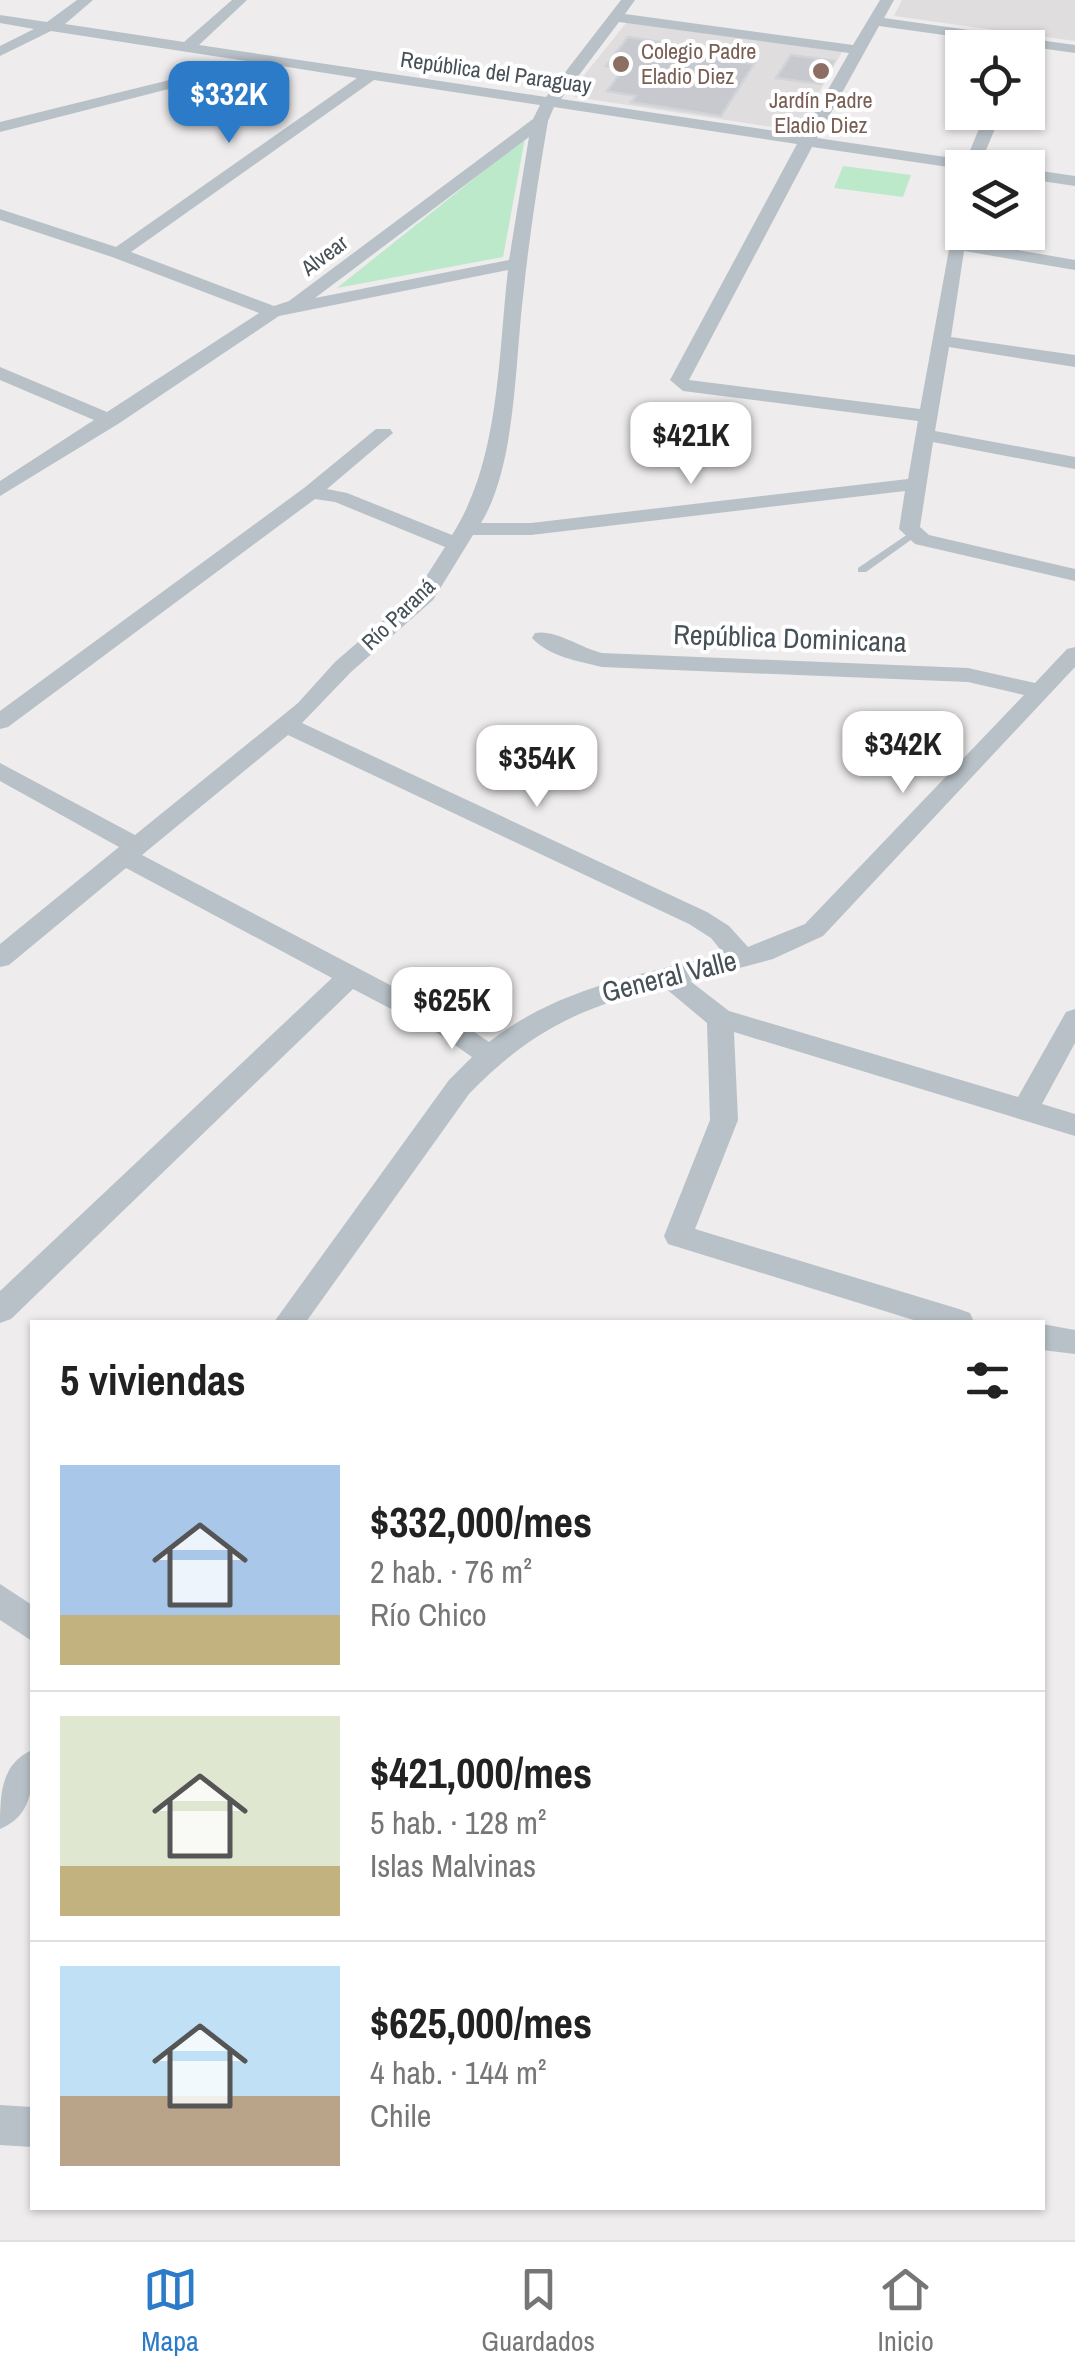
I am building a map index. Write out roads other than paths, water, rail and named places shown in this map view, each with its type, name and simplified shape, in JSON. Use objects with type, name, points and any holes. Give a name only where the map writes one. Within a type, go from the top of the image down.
[{"type":"street","points":[[0,52],[49,28],[86,0]]},
{"type":"street","points":[[186,48],[240,0]]},
{"type":"street","name":"Alvear","points":[[0,490],[273,312],[295,304],[540,121],[628,0]]},
{"type":"street","points":[[887,0],[679,380],[683,385],[926,426],[1075,463]]},
{"type":"street","points":[[616,17],[858,50]]},
{"type":"street","name":"República del Paraguay","points":[[0,19],[945,162]]},
{"type":"street","points":[[876,21],[945,32]]},
{"type":"street","points":[[1045,46],[1075,49]]},
{"type":"street","points":[[0,127],[261,60]]},
{"type":"street","points":[[118,252],[368,77]]},
{"type":"street","name":"Río Paraná","points":[[0,958],[286,725],[342,667],[425,595],[463,537],[488,481],[494,453],[540,121]]},
{"type":"street","points":[[1045,177],[1075,181]]},
{"type":"street","points":[[0,214],[118,252],[273,312]]},
{"type":"street","points":[[957,250],[910,532],[1075,575]]},
{"type":"street","points":[[987,250],[1075,265]]},
{"type":"street","points":[[295,304],[329,303],[518,263]]},
{"type":"street","points":[[943,340],[1075,361]]},
{"type":"street","points":[[0,373],[111,420]]},
{"type":"street","points":[[0,722],[311,492],[384,433]]},
{"type":"street","points":[[311,492],[340,496],[463,537],[916,484]]},
{"type":"street","name":"República Dominicana","points":[[544,638],[572,653],[602,660],[968,675],[1038,691]]},
{"type":"street","name":"General Valle","points":[[289,1320],[459,1087],[488,1054],[555,1009],[599,992],[744,958],[791,944],[814,930],[1075,654]]},
{"type":"street","points":[[286,725],[698,918],[720,932],[744,958]]},
{"type":"street","points":[[0,770],[129,851],[349,977],[448,1027],[488,1054]]},
{"type":"street","points":[[669,976],[705,1010],[720,1018],[1075,1126]]},
{"type":"street","points":[[0,1310],[349,977]]},
{"type":"street","points":[[720,1018],[724,1120],[678,1236],[952,1320]]},
{"type":"street","points":[[1024,1112],[1075,1018]]},
{"type":"street","points":[[0,1600],[30,1623]]},
{"type":"street","points":[[0,1811],[30,1771]]},
{"type":"street","points":[[0,2125],[30,2127]]},
{"type":"lane","points":[[862,570],[910,532]]},
{"type":"place","name":"Colegio Padre Eladio Diez","points":[[621,64]]},
{"type":"place","name":"Jardín Padre Eladio Diez","points":[[821,71]]}]
